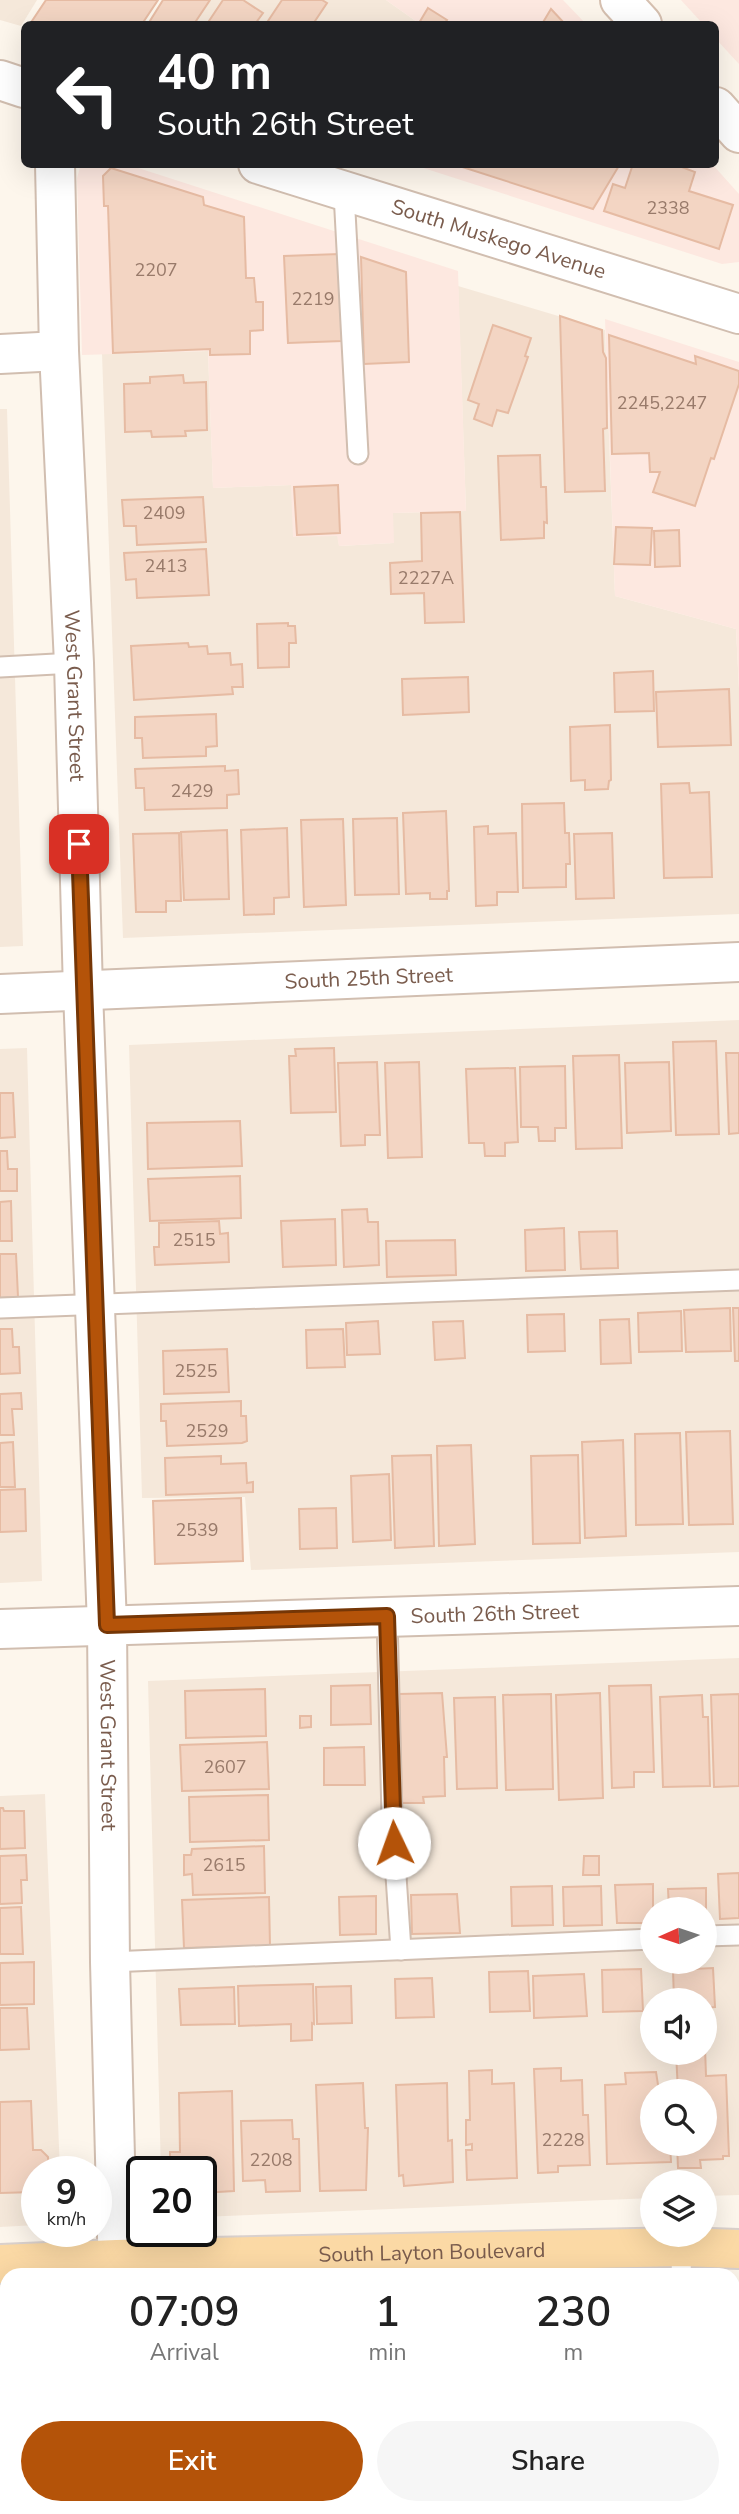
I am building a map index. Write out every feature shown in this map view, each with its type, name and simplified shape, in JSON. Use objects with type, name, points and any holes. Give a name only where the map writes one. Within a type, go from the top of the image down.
[{"type":"main road","name":"South Layton Boulevard","points":[[0,2264],[118,2267],[682,2261],[739,2249]]},
{"type":"street","points":[[620,0],[639,21]]},
{"type":"street","points":[[0,80],[21,87]]},
{"type":"street","points":[[719,110],[739,132]]},
{"type":"street","name":"West Grant Street","points":[[55,168],[59,351],[74,663],[83,992],[107,1625],[110,1962],[118,2267]]},
{"type":"street","name":"South Muskego Avenue","points":[[270,168],[344,193],[728,304]]},
{"type":"street","points":[[0,354],[59,351]]},
{"type":"street","name":"South 25th Street","points":[[0,994],[739,962]]},
{"type":"street","name":"South 26th Street","points":[[0,1629],[739,1606]]},
{"type":"lane","points":[[344,193],[358,454]]},
{"type":"lane","points":[[0,667],[74,663]]},
{"type":"lane","points":[[0,1308],[739,1280]]},
{"type":"lane","points":[[387,1616],[392,1817],[401,1950]]},
{"type":"lane","points":[[718,1936],[739,1935]]},
{"type":"lane","points":[[110,1962],[640,1939]]},
{"type":"shaded area","points":[[0,0],[37,0],[24,21],[21,21],[21,26],[0,20]]},
{"type":"shaded area","points":[[166,0],[386,0],[416,21],[152,21]]},
{"type":"shaded area","points":[[386,0],[563,0],[583,21],[416,21]]},
{"type":"shaded area","points":[[681,0],[739,0],[739,64],[719,42],[719,21],[700,21]]},
{"type":"shaded area","points":[[80,168],[138,168],[458,271],[466,511],[393,513],[394,543],[339,546],[337,536],[293,537],[291,485],[213,488],[208,351],[82,355],[77,178]]},
{"type":"shaded area","points":[[423,168],[716,168],[739,194],[739,262],[722,264]]},
{"type":"shaded area","points":[[458,286],[605,330],[615,596],[736,629],[739,689],[739,914],[123,938],[102,354],[208,351],[213,488],[291,485],[338,536],[339,546],[393,543],[393,513],[466,511]]},
{"type":"shaded area","points":[[605,319],[739,362],[739,689],[736,629],[615,596]]},
{"type":"shaded area","points":[[0,409],[7,409],[23,946],[0,947]]},
{"type":"shaded area","points":[[739,1020],[739,1552],[251,1570],[245,1497],[142,1498],[129,1045]]},
{"type":"shaded area","points":[[27,1048],[42,1581],[0,1583],[0,1049]]},
{"type":"shaded area","points":[[739,1658],[739,2195],[717,2196],[717,2170],[640,2170],[640,2199],[217,2216],[217,2156],[161,2156],[148,1681]]},
{"type":"shaded area","points":[[45,1794],[59,2156],[21,2156],[21,2226],[0,2227],[0,1796]]},
{"type":"building","points":[[46,0],[158,0],[144,21],[32,21]]},
{"type":"building","points":[[163,0],[210,0],[196,21],[150,21]]},
{"type":"building","points":[[223,0],[243,0],[263,13],[257,21],[209,21]]},
{"type":"building","points":[[282,0],[322,0],[327,3],[315,21],[268,21]]},
{"type":"building","points":[[428,8],[447,20],[446,21],[420,21]]},
{"type":"building","points":[[551,9],[562,21],[544,21]]},
{"type":"building","points":[[111,168],[203,197],[204,205],[244,217],[246,278],[254,278],[256,302],[263,302],[263,330],[250,331],[250,354],[210,355],[210,349],[113,353],[108,206],[104,206],[103,176]]},
{"type":"building","points":[[465,168],[618,168],[593,209]]},
{"type":"building","points":[[632,168],[684,168],[695,172],[689,191],[733,205],[719,249],[604,211],[613,184],[625,188]]},
{"type":"building","points":[[339,254],[342,341],[288,343],[284,256]]},
{"type":"building","points":[[361,257],[406,272],[409,362],[364,364]]},
{"type":"building","points":[[560,316],[602,330],[603,352],[606,358],[607,428],[603,429],[605,491],[565,492]]},
{"type":"building","points":[[493,325],[531,338],[525,356],[528,357],[508,413],[497,410],[492,426],[474,419],[479,404],[468,400]]},
{"type":"building","points":[[609,335],[696,364],[695,356],[739,371],[739,384],[695,506],[653,492],[660,472],[650,472],[649,453],[612,454]]},
{"type":"building","points":[[183,375],[184,383],[206,382],[207,430],[185,431],[186,436],[152,437],[151,431],[125,432],[124,384],[150,383],[150,377]]},
{"type":"building","points":[[540,455],[541,487],[546,487],[547,523],[544,522],[544,538],[501,540],[498,456]]},
{"type":"building","points":[[338,485],[340,533],[297,535],[294,487]]},
{"type":"building","points":[[203,497],[206,542],[137,545],[136,526],[124,526],[122,500]]},
{"type":"building","points":[[460,512],[464,622],[425,623],[424,593],[391,594],[390,563],[422,561],[421,513]]},
{"type":"building","points":[[616,527],[652,528],[650,565],[614,564]]},
{"type":"building","points":[[679,530],[680,566],[655,567],[654,531]]},
{"type":"building","points":[[206,549],[209,595],[137,598],[136,579],[126,580],[124,553]]},
{"type":"building","points":[[288,623],[288,626],[295,626],[296,643],[289,643],[289,667],[258,668],[257,624]]},
{"type":"building","points":[[188,643],[189,647],[207,646],[208,654],[230,653],[231,665],[242,664],[243,687],[232,687],[233,694],[134,700],[131,646]]},
{"type":"building","points":[[653,671],[654,711],[615,712],[614,673]]},
{"type":"building","points":[[468,677],[469,712],[403,715],[402,679]]},
{"type":"building","points":[[729,689],[731,745],[658,747],[656,692]]},
{"type":"building","points":[[216,714],[217,746],[206,747],[206,756],[143,758],[142,738],[135,738],[135,717]]},
{"type":"building","points":[[610,725],[611,780],[608,789],[585,790],[585,780],[571,781],[570,727]]},
{"type":"building","points":[[225,766],[225,771],[238,770],[239,794],[227,795],[227,808],[145,810],[144,788],[136,788],[135,769]]},
{"type":"building","points":[[689,783],[690,793],[709,792],[712,877],[664,878],[661,784]]},
{"type":"building","points":[[564,803],[570,864],[566,864],[566,887],[523,888],[522,804]]},
{"type":"building","points":[[446,811],[447,899],[430,899],[430,893],[406,894],[403,813]]},
{"type":"building","points":[[397,818],[399,894],[355,895],[353,819]]},
{"type":"building","points":[[343,819],[346,905],[304,907],[301,820]]},
{"type":"building","points":[[488,826],[488,834],[516,833],[518,892],[497,892],[497,905],[476,906],[474,827]]},
{"type":"building","points":[[287,828],[289,897],[274,898],[274,914],[244,915],[241,830]]},
{"type":"building","points":[[227,830],[229,899],[184,900],[181,832]]},
{"type":"building","points":[[179,833],[181,901],[166,901],[166,912],[136,912],[133,834]]},
{"type":"building","points":[[612,833],[614,898],[576,899],[574,834]]},
{"type":"building","points":[[716,1041],[719,1134],[676,1135],[673,1042]]},
{"type":"building","points":[[334,1048],[336,1112],[291,1113],[289,1056],[296,1056],[295,1049]]},
{"type":"building","points":[[726,1053],[739,1053],[739,1133],[729,1134]]},
{"type":"building","points":[[619,1055],[622,1148],[576,1149],[573,1056]]},
{"type":"building","points":[[377,1062],[380,1135],[365,1135],[365,1145],[341,1146],[338,1063]]},
{"type":"building","points":[[419,1062],[422,1157],[388,1158],[385,1063]]},
{"type":"building","points":[[669,1062],[671,1131],[627,1133],[625,1063]]},
{"type":"building","points":[[565,1066],[566,1128],[555,1128],[555,1141],[539,1141],[538,1127],[521,1127],[520,1067]]},
{"type":"building","points":[[515,1068],[518,1142],[505,1143],[505,1156],[485,1156],[484,1143],[469,1143],[466,1069]]},
{"type":"building","points":[[0,1093],[13,1093],[15,1137],[0,1138]]},
{"type":"building","points":[[240,1121],[242,1166],[148,1169],[147,1123]]},
{"type":"building","points":[[0,1151],[7,1151],[8,1169],[17,1169],[17,1191],[0,1191]]},
{"type":"building","points":[[240,1176],[241,1218],[150,1221],[148,1179]]},
{"type":"building","points":[[11,1201],[12,1241],[0,1241],[0,1202]]},
{"type":"building","points":[[367,1209],[368,1222],[378,1222],[379,1265],[344,1267],[342,1210]]},
{"type":"building","points":[[335,1219],[336,1265],[283,1267],[281,1221]]},
{"type":"building","points":[[219,1221],[220,1234],[228,1233],[229,1262],[155,1265],[154,1247],[159,1247],[159,1223]]},
{"type":"building","points":[[564,1228],[565,1270],[526,1271],[525,1230]]},
{"type":"building","points":[[617,1231],[618,1268],[581,1269],[579,1232]]},
{"type":"building","points":[[455,1240],[456,1275],[387,1277],[386,1241]]},
{"type":"building","points":[[0,1254],[16,1254],[18,1297],[0,1298]]},
{"type":"building","points":[[730,1308],[731,1351],[686,1352],[684,1310]]},
{"type":"building","points":[[733,1308],[739,1308],[739,1361],[735,1361]]},
{"type":"building","points":[[681,1311],[682,1351],[639,1352],[638,1313]]},
{"type":"building","points":[[564,1314],[565,1351],[528,1352],[527,1315]]},
{"type":"building","points":[[629,1319],[631,1363],[601,1364],[600,1320]]},
{"type":"building","points":[[378,1321],[380,1354],[347,1355],[346,1323]]},
{"type":"building","points":[[463,1321],[465,1358],[435,1360],[433,1322]]},
{"type":"building","points":[[0,1329],[12,1329],[13,1347],[19,1347],[20,1373],[0,1374]]},
{"type":"building","points":[[343,1329],[345,1367],[307,1368],[306,1330]]},
{"type":"building","points":[[227,1349],[229,1392],[164,1394],[163,1351]]},
{"type":"building","points":[[21,1393],[22,1409],[12,1409],[14,1435],[0,1435],[0,1394]]},
{"type":"building","points":[[241,1401],[241,1416],[246,1416],[247,1441],[167,1446],[166,1421],[161,1421],[161,1404]]},
{"type":"building","points":[[730,1431],[733,1524],[689,1525],[686,1432]]},
{"type":"building","points":[[680,1433],[683,1524],[636,1525],[635,1434]]},
{"type":"building","points":[[623,1440],[626,1536],[585,1538],[582,1442]]},
{"type":"building","points":[[13,1442],[15,1487],[0,1487],[0,1443]]},
{"type":"building","points":[[471,1445],[475,1544],[439,1546],[437,1446]]},
{"type":"building","points":[[431,1455],[434,1546],[395,1548],[392,1456]]},
{"type":"building","points":[[578,1455],[580,1543],[533,1544],[531,1456]]},
{"type":"building","points":[[221,1456],[221,1464],[246,1463],[247,1483],[253,1482],[253,1492],[166,1495],[165,1458]]},
{"type":"building","points":[[389,1474],[391,1540],[353,1542],[351,1476]]},
{"type":"building","points":[[25,1489],[26,1531],[0,1532],[0,1490]]},
{"type":"building","points":[[241,1498],[243,1561],[155,1564],[153,1501]]},
{"type":"building","points":[[336,1508],[337,1548],[300,1549],[299,1509]]},
{"type":"building","points":[[370,1685],[371,1724],[331,1725],[331,1686]]},
{"type":"building","points":[[651,1685],[654,1772],[634,1772],[634,1787],[612,1788],[609,1686]]},
{"type":"building","points":[[265,1689],[266,1736],[186,1738],[185,1691]]},
{"type":"building","points":[[442,1693],[447,1757],[444,1757],[445,1796],[423,1797],[424,1803],[402,1803],[399,1694]]},
{"type":"building","points":[[600,1693],[603,1798],[559,1800],[556,1695]]},
{"type":"building","points":[[551,1694],[553,1789],[506,1790],[503,1695]]},
{"type":"building","points":[[739,1694],[739,1786],[714,1787],[711,1695]]},
{"type":"building","points":[[702,1695],[703,1717],[708,1717],[710,1786],[663,1787],[660,1697]]},
{"type":"building","points":[[495,1697],[497,1788],[457,1789],[454,1698]]},
{"type":"building","points":[[300,1716],[311,1716],[311,1727],[300,1728]]},
{"type":"building","points":[[267,1742],[269,1789],[182,1791],[180,1745]]},
{"type":"building","points":[[364,1747],[365,1785],[324,1785],[324,1748]]},
{"type":"building","points":[[268,1795],[269,1840],[190,1842],[189,1797]]},
{"type":"building","points":[[0,1808],[4,1811],[24,1811],[25,1848],[0,1849]]},
{"type":"building","points":[[264,1846],[265,1893],[193,1895],[192,1874],[184,1875],[184,1855],[191,1855],[192,1849]]},
{"type":"building","points":[[26,1855],[27,1880],[21,1880],[22,1903],[0,1904],[0,1856]]},
{"type":"building","points":[[584,1856],[599,1856],[599,1875],[583,1875]]},
{"type":"building","points":[[739,1873],[739,1918],[720,1919],[718,1874]]},
{"type":"building","points":[[653,1884],[653,1897],[640,1897],[640,1923],[617,1923],[615,1885]]},
{"type":"building","points":[[552,1886],[553,1925],[512,1926],[511,1887]]},
{"type":"building","points":[[601,1886],[602,1925],[564,1926],[563,1887]]},
{"type":"building","points":[[706,1888],[706,1897],[668,1897],[668,1889]]},
{"type":"building","points":[[457,1894],[460,1933],[412,1934],[411,1895]]},
{"type":"building","points":[[376,1896],[376,1934],[340,1935],[339,1897]]},
{"type":"building","points":[[269,1897],[270,1946],[184,1948],[182,1900]]},
{"type":"building","points":[[21,1907],[23,1954],[0,1954],[0,1908]]},
{"type":"building","points":[[34,1962],[34,2004],[0,2005],[0,1963]]},
{"type":"building","points":[[640,1969],[640,2011],[603,2012],[602,1970]]},
{"type":"building","points":[[528,1971],[530,2011],[490,2012],[489,1972]]},
{"type":"building","points":[[584,1974],[587,2016],[534,2018],[533,1976]]},
{"type":"building","points":[[673,1974],[713,1974],[714,1988],[674,1988]]},
{"type":"building","points":[[432,1978],[434,2017],[396,2018],[395,1979]]},
{"type":"building","points":[[313,1984],[312,2040],[291,2041],[291,2024],[239,2026],[238,1986]]},
{"type":"building","points":[[351,1986],[352,2023],[317,2024],[316,1987]]},
{"type":"building","points":[[234,1987],[235,2024],[181,2025],[179,1989]]},
{"type":"building","points":[[0,2008],[27,2008],[29,2049],[0,2050]]},
{"type":"building","points":[[677,2065],[706,2065],[706,2076],[726,2075],[729,2156],[723,2156],[723,2159],[700,2160],[701,2168],[678,2168],[678,2156],[717,2156],[717,2079],[677,2079]]},
{"type":"building","points":[[561,2068],[561,2081],[582,2080],[583,2115],[588,2115],[590,2165],[558,2166],[558,2172],[538,2173],[534,2069]]},
{"type":"building","points":[[492,2070],[492,2084],[514,2083],[517,2178],[467,2180],[466,2150],[472,2150],[472,2144],[466,2145],[466,2120],[470,2120],[469,2071]]},
{"type":"building","points":[[656,2072],[657,2079],[640,2079],[640,2156],[671,2156],[671,2162],[607,2164],[605,2085],[626,2084],[625,2073]]},
{"type":"building","points":[[363,2083],[365,2128],[368,2128],[366,2190],[320,2191],[316,2085]]},
{"type":"building","points":[[447,2083],[448,2141],[452,2140],[453,2182],[404,2186],[403,2175],[399,2176],[396,2085]]},
{"type":"building","points":[[232,2091],[234,2191],[217,2192],[217,2156],[170,2156],[170,2152],[180,2152],[179,2093]]},
{"type":"building","points":[[31,2101],[33,2150],[41,2150],[47,2156],[21,2156],[21,2192],[0,2193],[0,2102]]},
{"type":"building","points":[[292,2120],[293,2139],[299,2139],[300,2191],[266,2192],[265,2180],[243,2181],[241,2121]]},
{"type":"route","points":[[79,844],[107,1625],[387,1616],[394,1843]]}]
